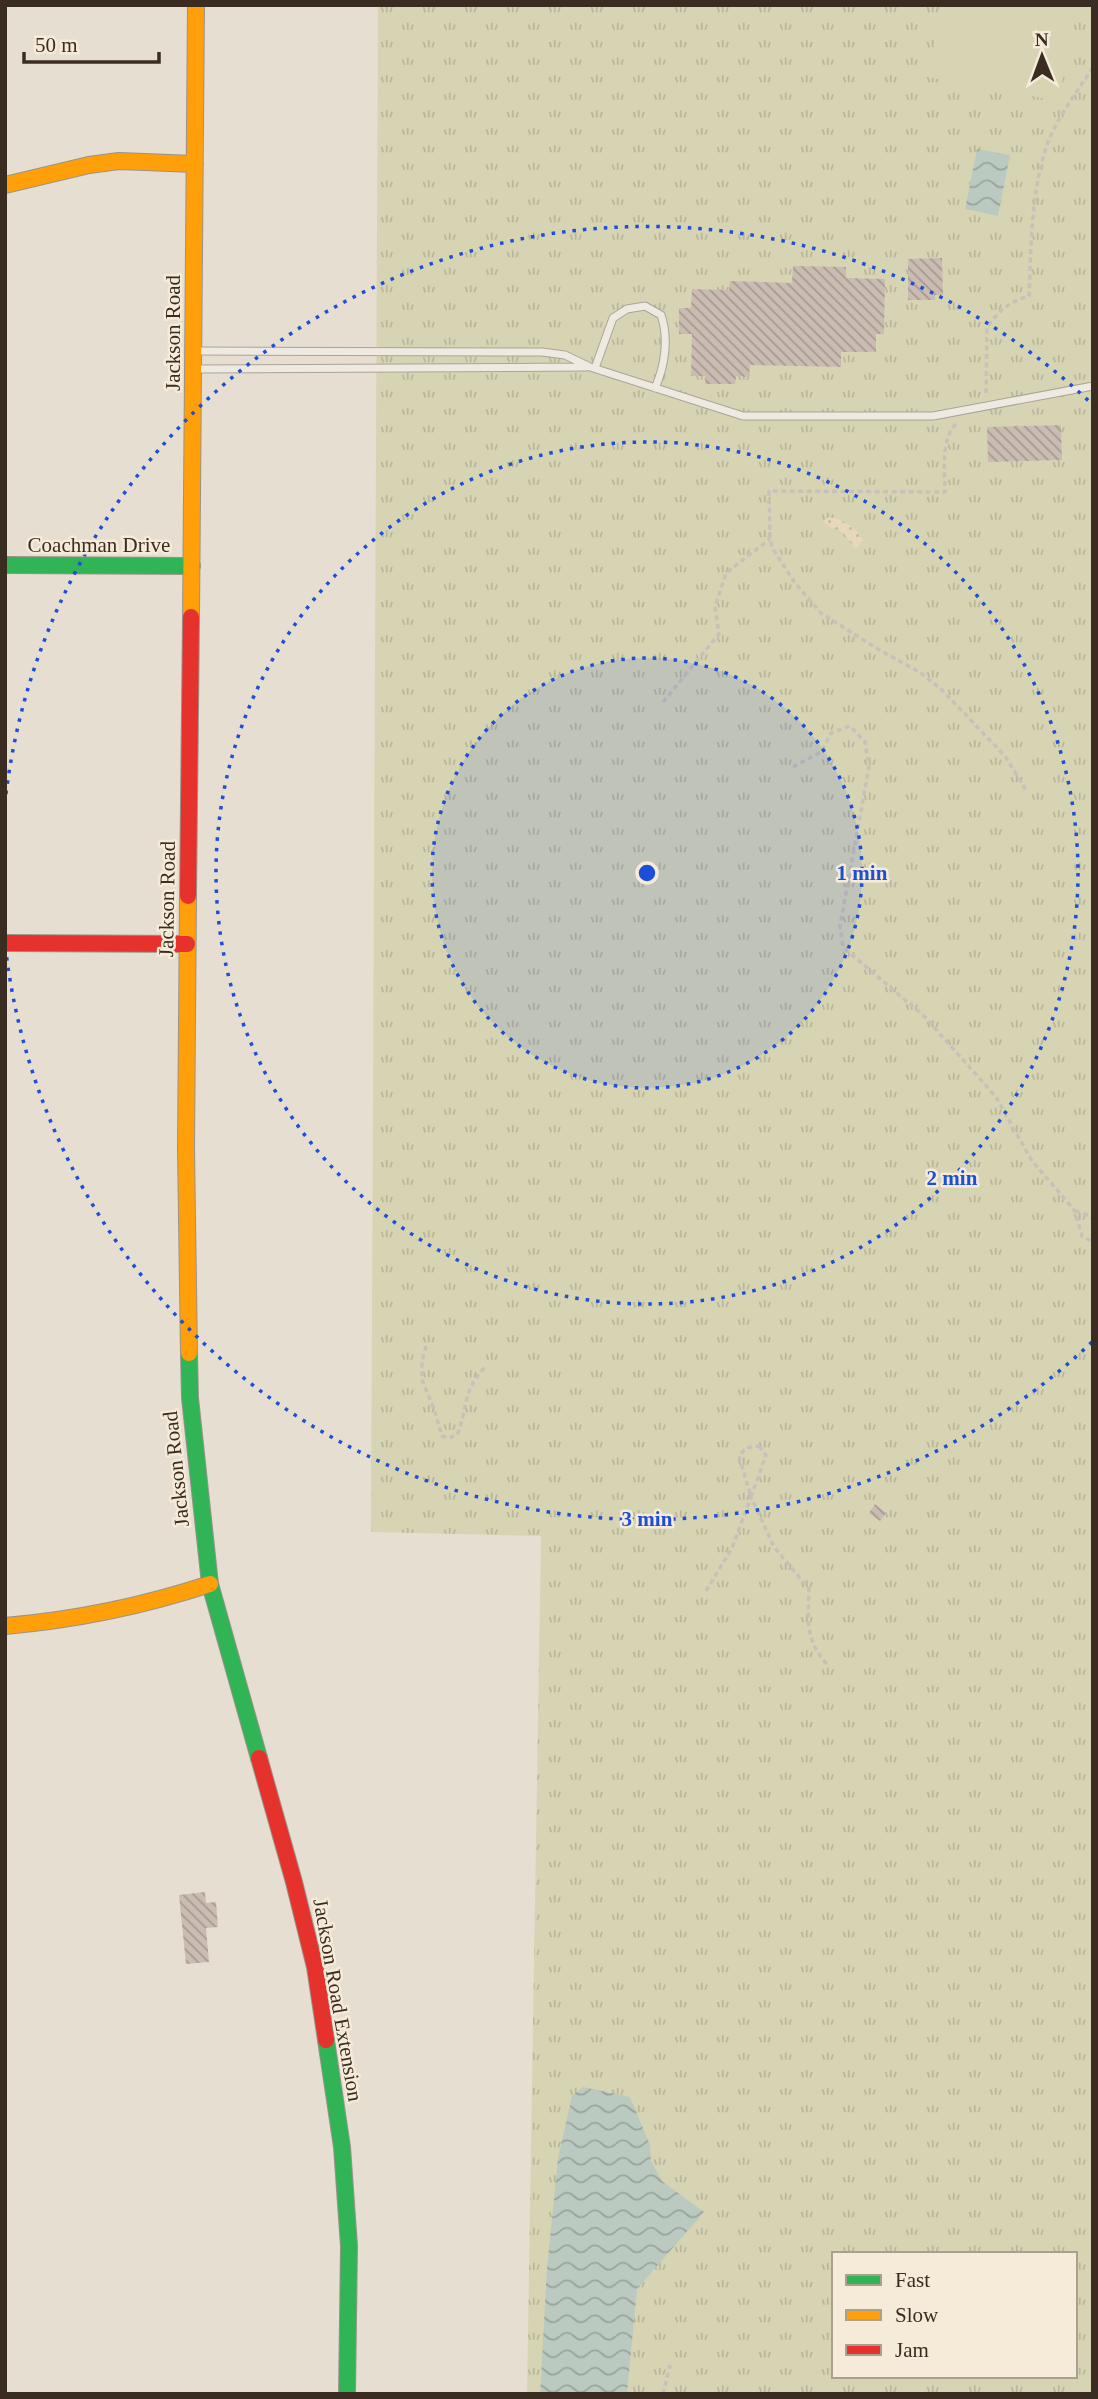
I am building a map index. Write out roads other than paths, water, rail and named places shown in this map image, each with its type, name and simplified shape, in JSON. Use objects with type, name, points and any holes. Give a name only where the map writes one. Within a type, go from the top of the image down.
[{"type":"street","name":"Jackson Road","points":[[196,5],[186,1149],[190,1398],[209,1584]]},
{"type":"street","points":[[5,185],[89,165],[119,161],[195,164]]},
{"type":"street","name":"Coachman Drive","points":[[5,565],[192,566]]},
{"type":"street","points":[[5,943],[187,944]]},
{"type":"street","points":[[5,1626],[89,1616],[143,1606],[209,1584]]},
{"type":"street","name":"Jackson Road Extension","points":[[209,1584],[294,1882],[315,1967],[342,2147],[349,2246],[346,2394]]},
{"type":"lane","points":[[593,368],[613,317],[627,309],[645,306],[661,315],[665,328],[663,365],[655,388]]},
{"type":"lane","points":[[194,351],[541,352],[565,355],[593,368],[743,416],[933,416],[1093,386]]},
{"type":"lane","points":[[194,369],[593,368]]},
{"type":"water","points":[[977,149],[1010,155],[998,216],[965,209]]},
{"type":"water","points":[[583,2087],[630,2097],[650,2145],[651,2161],[662,2181],[704,2212],[637,2289],[627,2394],[540,2394],[547,2269],[558,2158],[572,2096]]}]
